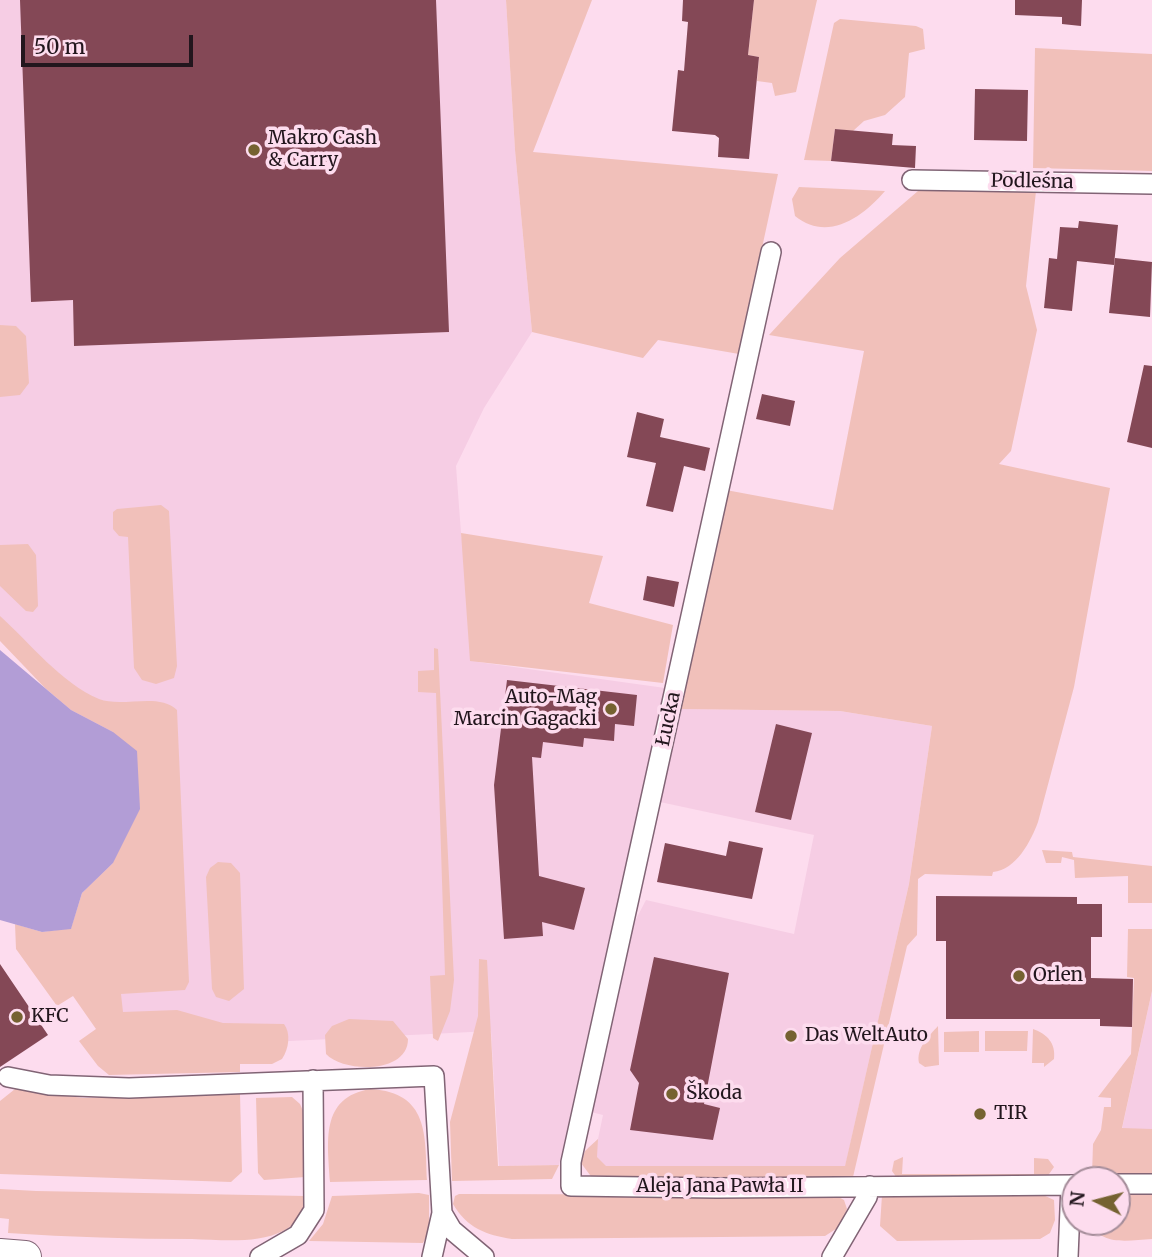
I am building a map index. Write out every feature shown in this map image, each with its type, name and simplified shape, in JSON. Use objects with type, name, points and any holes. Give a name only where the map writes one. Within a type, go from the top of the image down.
[{"type":"main road","points":[[0,1255],[25,1257]]},
{"type":"street","name":"Podleśna","points":[[912,180],[1152,184]]},
{"type":"street","name":"Łucka","points":[[571,1186],[571,1162],[771,252]]},
{"type":"street","points":[[8,1077],[49,1085],[108,1087],[434,1076],[442,1213],[432,1257]]},
{"type":"street","points":[[260,1257],[298,1236],[314,1210],[313,1080]]},
{"type":"street","points":[[1131,1184],[1152,1184]]},
{"type":"street","name":"Aleja Jana Pawła II","points":[[571,1186],[1061,1185]]},
{"type":"street","points":[[832,1257],[867,1197],[870,1186]]},
{"type":"street","points":[[442,1213],[452,1230],[484,1257]]},
{"type":"street","name":"Aleja Jana Pawła II","points":[[1068,1257],[1069,1236]]},
{"type":"shaded area","name":"Makro Cash & Carry","points":[[0,0],[506,0],[515,150],[532,332],[484,408],[456,466],[461,533],[478,662],[665,688],[559,1165],[499,1166],[491,1031],[109,1050],[55,681],[0,629]]},
{"type":"shaded area","points":[[506,0],[592,0],[533,152],[778,174],[739,354],[658,340],[643,358],[532,332],[515,150]]},
{"type":"shaded area","points":[[754,0],[817,0],[796,92],[775,96],[772,83],[757,81],[759,57],[748,55]]},
{"type":"shaded area","points":[[840,19],[916,26],[923,29],[925,49],[909,53],[905,97],[885,115],[864,121],[853,131],[835,129],[831,161],[804,160],[834,23]]},
{"type":"shaded area","points":[[1035,48],[1152,54],[1152,171],[1033,168]]},
{"type":"shaded area","points":[[799,187],[885,191],[855,218],[831,227],[819,227],[795,216],[792,199]]},
{"type":"shaded area","points":[[918,191],[1036,191],[1026,286],[1037,330],[1011,451],[999,464],[1110,488],[1074,687],[1038,822],[1021,853],[1009,866],[993,872],[992,876],[925,874],[918,879],[917,935],[907,946],[853,1177],[593,1179],[581,1163],[585,1151],[598,1139],[597,1157],[606,1166],[845,1166],[909,884],[932,726],[840,711],[681,709],[726,490],[833,510],[864,351],[769,335],[840,258]]},
{"type":"shaded area","points":[[0,325],[16,326],[26,336],[29,383],[20,395],[0,397]]},
{"type":"shaded area","points":[[161,505],[169,511],[177,666],[174,678],[156,684],[142,680],[134,668],[128,537],[119,536],[113,529],[113,512],[117,509]]},
{"type":"shaded area","points":[[461,533],[603,556],[589,603],[673,625],[663,683],[470,661]]},
{"type":"shaded area","points":[[28,544],[36,555],[38,606],[33,612],[26,611],[0,586],[0,545]]},
{"type":"shaded area","points":[[0,616],[46,662],[85,692],[108,701],[160,702],[177,710],[189,982],[185,990],[121,994],[123,1012],[177,1010],[223,1023],[284,1024],[288,1041],[282,1059],[272,1064],[240,1064],[240,1072],[109,1075],[98,1066],[79,1041],[96,1029],[73,996],[57,1006],[16,949],[15,924],[42,932],[71,928],[82,893],[113,863],[113,732],[71,710],[45,688],[0,641]]},
{"type":"shaded area","points":[[434,648],[438,649],[454,980],[450,1011],[438,1041],[433,1038],[430,976],[445,975],[436,693],[418,692],[418,671],[434,670]]},
{"type":"shaded area","points":[[0,650],[71,710],[113,732],[137,751],[140,809],[113,863],[82,893],[71,929],[42,932],[0,920]]},
{"type":"shaded area","points":[[681,709],[840,711],[932,726],[909,884],[845,1167],[585,1166],[588,1148],[598,1139],[603,1115],[591,1112],[634,923],[646,900],[794,934],[814,835],[660,802]]},
{"type":"shaded area","points":[[1042,850],[1072,852],[1073,857],[1152,866],[1152,903],[1128,903],[1128,876],[1075,878],[1074,860],[1062,857],[1061,863],[1046,863]]},
{"type":"shaded area","points":[[218,862],[231,863],[240,873],[244,989],[229,1001],[216,997],[212,989],[206,877],[210,868]]},
{"type":"shaded area","points":[[1128,929],[1152,929],[1152,991],[1122,1128],[1152,1129],[1152,1177],[1131,1176],[1131,1166],[1092,1166],[1093,1144],[1101,1130],[1104,1107],[1111,1107],[1111,1098],[1098,1097],[1131,1054],[1134,978],[1127,977]]},
{"type":"shaded area","points":[[479,959],[487,960],[498,1166],[559,1165],[552,1179],[452,1181],[450,1122],[478,1016]]},
{"type":"shaded area","points":[[1152,991],[1152,1129],[1122,1129]]},
{"type":"shaded area","points":[[349,1019],[393,1021],[408,1039],[405,1050],[398,1059],[374,1067],[346,1065],[335,1060],[326,1054],[325,1035],[332,1026]]},
{"type":"shaded area","points":[[938,1026],[939,1065],[925,1067],[919,1063],[919,1052]]},
{"type":"shaded area","points":[[1033,1029],[1046,1036],[1054,1048],[1054,1059],[1044,1067],[1044,1063],[1032,1063]]},
{"type":"shaded area","points":[[979,1031],[979,1052],[944,1052],[944,1032]]},
{"type":"shaded area","points":[[985,1031],[1028,1031],[1027,1051],[985,1051]]},
{"type":"shaded area","points":[[15,1089],[83,1098],[240,1094],[242,1172],[231,1182],[0,1174],[0,1101]]},
{"type":"shaded area","points":[[371,1089],[390,1092],[414,1108],[424,1132],[427,1180],[330,1182],[328,1138],[335,1112],[342,1101]]},
{"type":"shaded area","points":[[292,1097],[300,1104],[304,1113],[305,1177],[264,1180],[258,1173],[256,1098]]},
{"type":"shaded area","points":[[903,1157],[902,1174],[1034,1174],[1034,1158],[1048,1159],[1054,1167],[1047,1177],[897,1178],[892,1171],[894,1161]]},
{"type":"shaded area","points":[[0,1189],[305,1196],[301,1212],[292,1225],[262,1238],[227,1240],[77,1237],[8,1233],[9,1219],[0,1218]]},
{"type":"shaded area","points":[[419,1193],[429,1195],[429,1231],[423,1243],[309,1241],[323,1224],[332,1196]]},
{"type":"shaded area","points":[[1131,1193],[1152,1194],[1152,1239],[1108,1239],[1103,1236],[1131,1236]]},
{"type":"shaded area","points":[[1041,1194],[1054,1200],[1055,1220],[1050,1233],[1040,1239],[897,1241],[880,1226],[882,1195]]},
{"type":"shaded area","points":[[835,1195],[844,1200],[847,1209],[839,1227],[825,1236],[512,1239],[471,1225],[453,1204],[455,1196]]},
{"type":"building","name":"Makro Cash & Carry","points":[[20,0],[436,0],[449,332],[74,346],[73,300],[31,302]]},
{"type":"building","points":[[683,0],[754,0],[748,55],[759,57],[749,159],[718,157],[719,138],[715,135],[672,131],[678,70],[684,71],[688,22],[682,21]]},
{"type":"building","points":[[1015,0],[1082,0],[1081,26],[1062,24],[1062,17],[1015,15]]},
{"type":"building","points":[[975,89],[1028,90],[1027,141],[974,140]]},
{"type":"building","points":[[835,129],[893,134],[892,145],[916,146],[915,168],[831,161]]},
{"type":"building","points":[[1079,221],[1118,225],[1114,265],[1077,261],[1072,311],[1044,308],[1049,258],[1057,259],[1060,227],[1078,228]]},
{"type":"building","points":[[1115,258],[1152,262],[1150,317],[1109,313]]},
{"type":"building","points":[[1144,365],[1152,366],[1152,448],[1127,442]]},
{"type":"building","points":[[762,394],[795,401],[790,426],[756,419]]},
{"type":"building","points":[[637,412],[664,419],[660,437],[710,448],[705,471],[684,466],[673,512],[646,506],[656,463],[627,457]]},
{"type":"building","points":[[647,576],[679,582],[674,607],[643,600]]},
{"type":"building","points":[[507,680],[637,695],[634,726],[615,724],[614,741],[584,738],[583,747],[543,742],[541,758],[532,757],[539,876],[585,888],[574,930],[542,922],[543,936],[504,939],[494,785]]},
{"type":"building","points":[[776,724],[812,733],[791,820],[755,812]]},
{"type":"building","points":[[729,841],[763,848],[752,899],[657,882],[665,843],[726,856]]},
{"type":"building","name":"Orlen","points":[[936,896],[1077,897],[1077,904],[1102,904],[1102,937],[1091,937],[1091,978],[1133,979],[1132,1027],[1100,1026],[1100,1019],[946,1019],[946,941],[936,941]]},
{"type":"building","points":[[654,957],[729,973],[704,1104],[720,1108],[713,1140],[630,1130],[639,1083],[630,1070]]},
{"type":"building","name":"KFC","points":[[0,964],[48,1035],[0,1067]]},
{"type":"place","name":"Makro Cash & Carry","points":[[254,150]]},
{"type":"place","name":"Auto-Mag Marcin Gagacki","points":[[611,709]]},
{"type":"place","name":"Orlen","points":[[1019,976]]},
{"type":"place","name":"KFC","points":[[17,1017]]},
{"type":"place","name":"Das WeltAuto","points":[[791,1036]]},
{"type":"place","name":"Škoda","points":[[672,1094]]},
{"type":"place","name":"TIR","points":[[980,1114]]}]
